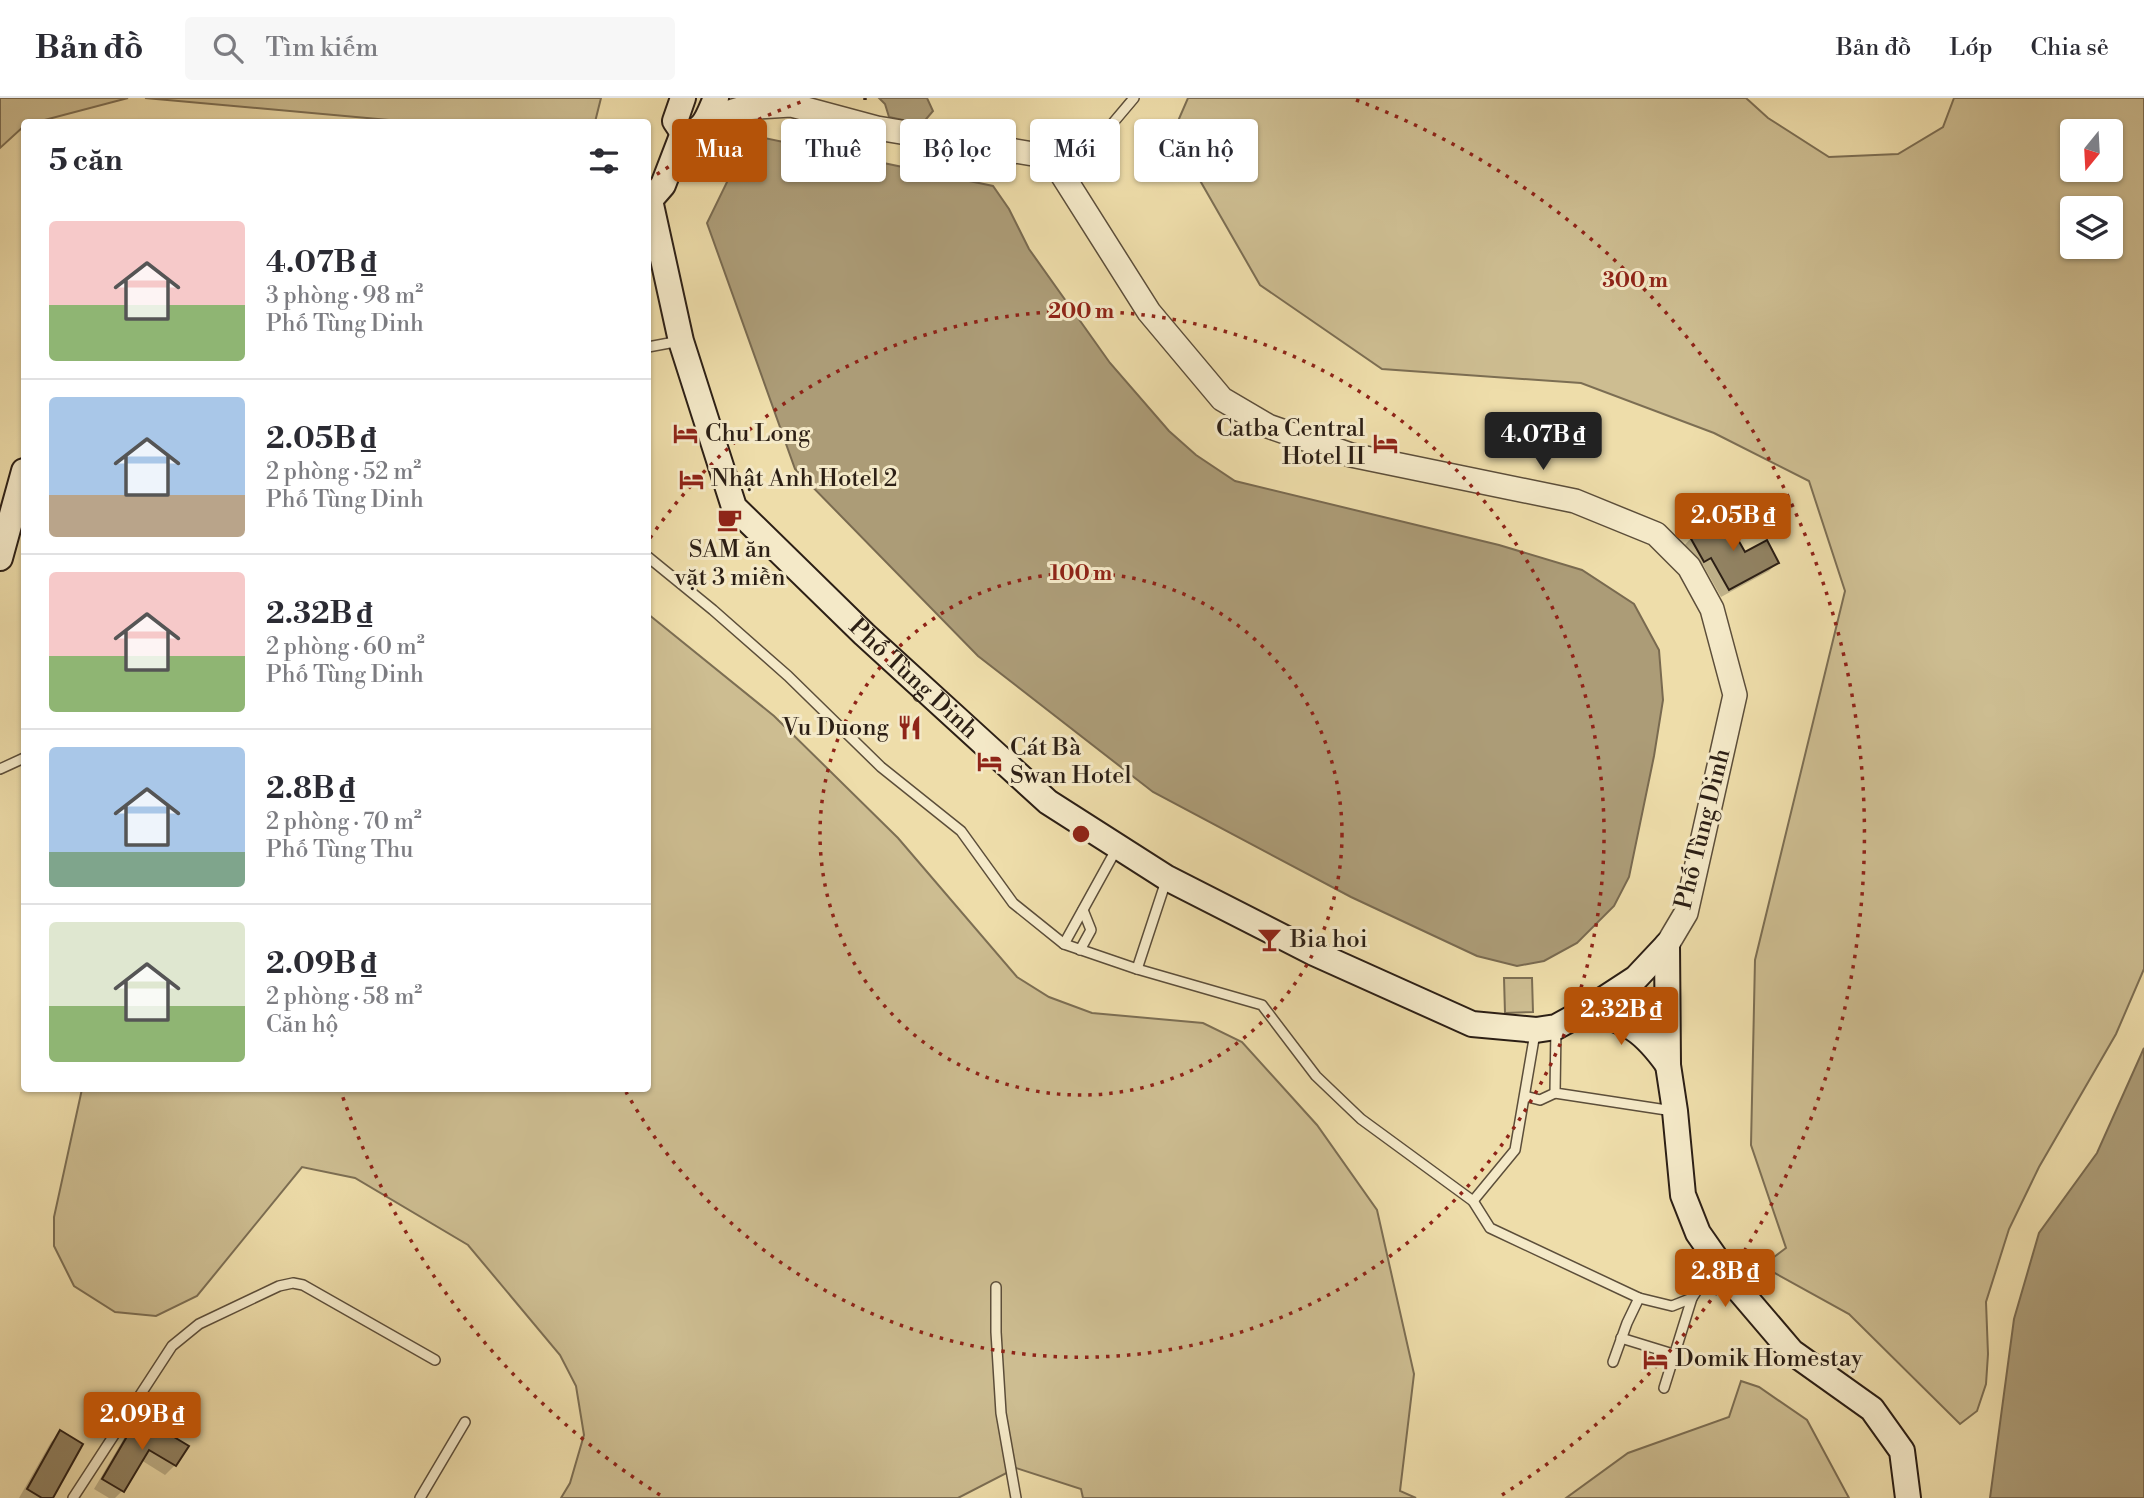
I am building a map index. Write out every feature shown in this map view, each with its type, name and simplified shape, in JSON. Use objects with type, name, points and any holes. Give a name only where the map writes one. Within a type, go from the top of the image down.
[{"type":"main road","points":[[676,119],[683,98]]},
{"type":"main road","points":[[701,119],[716,98]]},
{"type":"main road","points":[[651,198],[663,185],[672,168]]},
{"type":"main road","name":"Phố Tùng Dinh","points":[[651,209],[681,341],[734,507],[864,634],[1048,802],[1167,878],[1314,953],[1472,1024],[1546,1029],[1587,1010],[1636,978],[1667,946]]},
{"type":"main road","points":[[7,544],[21,484]]},
{"type":"main road","points":[[1667,946],[1668,1065],[1683,1195],[1698,1233],[1716,1262],[1792,1352],[1872,1409],[1902,1451],[1908,1498]]},
{"type":"main road","points":[[1587,1010],[1618,1019],[1638,1030],[1654,1045],[1668,1065]]},
{"type":"street","points":[[713,119],[743,108],[788,101],[877,128],[1030,154]]},
{"type":"street","name":"Phố Tùng Dinh","points":[[1067,182],[1149,312],[1222,399],[1268,426],[1351,455],[1575,500],[1656,534],[1689,567],[1712,609],[1735,695],[1686,913],[1667,946]]},
{"type":"lane","points":[[1116,119],[1134,98]]},
{"type":"lane","points":[[651,346],[681,341]]},
{"type":"lane","points":[[651,559],[779,668],[881,767],[961,831],[1013,903],[1064,944],[1138,970],[1262,1005],[1316,1076],[1361,1119],[1473,1201],[1490,1228],[1639,1298],[1672,1306],[1692,1298]]},
{"type":"lane","points":[[0,769],[21,759]]},
{"type":"lane","points":[[1064,944],[1118,847]]},
{"type":"lane","points":[[1138,970],[1167,878]]},
{"type":"lane","points":[[1080,950],[1091,930],[1083,910]]},
{"type":"lane","points":[[1473,1201],[1515,1150],[1525,1096],[1546,1029]]},
{"type":"lane","points":[[1546,1029],[1555,1093]]},
{"type":"lane","points":[[1525,1096],[1540,1100],[1555,1093],[1675,1111]]},
{"type":"lane","points":[[1664,1388],[1692,1298],[1716,1262]]},
{"type":"lane","points":[[73,1498],[172,1346],[199,1324],[279,1286],[293,1283],[303,1285],[435,1360]]},
{"type":"lane","points":[[996,1287],[996,1343],[1001,1413],[1016,1498]]},
{"type":"lane","points":[[1613,1362],[1639,1298]]},
{"type":"lane","points":[[1621,1338],[1673,1354]]},
{"type":"lane","points":[[420,1498],[465,1422]]},
{"type":"shaded area","points":[[0,98],[128,98],[48,119],[21,119],[21,129],[0,148]]},
{"type":"shaded area","points":[[145,98],[601,98],[596,119],[378,119]]},
{"type":"shaded area","points":[[879,98],[927,98],[933,111],[926,119],[900,119],[889,117],[885,104]]},
{"type":"shaded area","points":[[1188,98],[1746,98],[1768,118],[1829,157],[1898,154],[1943,127],[1954,98],[2144,98],[2144,969],[2116,1034],[2039,1167],[2009,1229],[1986,1302],[1986,1384],[1977,1411],[1960,1424],[1849,1314],[1762,1266],[1786,1248],[1751,1145],[1755,960],[1845,591],[1809,481],[1714,433],[1581,383],[1382,369],[1260,285],[1201,182],[1258,182],[1258,119],[1179,119]]},
{"type":"shaded area","points":[[767,139],[781,142],[781,182],[886,182],[886,164],[900,166],[900,182],[974,182],[993,186],[1009,209],[1029,249],[1110,363],[1169,431],[1196,455],[1235,481],[1499,545],[1582,570],[1634,604],[1659,650],[1663,700],[1629,877],[1614,906],[1577,943],[1544,961],[1517,966],[1477,956],[1351,897],[1153,792],[978,656],[795,469],[707,223],[727,182],[767,182]]},
{"type":"shaded area","points":[[651,616],[774,716],[898,838],[1017,977],[1049,997],[1092,1013],[1203,1023],[1242,1042],[1317,1125],[1377,1210],[1414,1374],[1400,1491],[1416,1498],[1083,1498],[1081,1489],[1016,1468],[958,1498],[561,1498],[570,1483],[584,1435],[576,1386],[560,1355],[468,1245],[355,1178],[302,1167],[197,1296],[156,1316],[115,1312],[74,1286],[54,1246],[54,1217],[81,1092],[651,1092]]},
{"type":"shaded area","points":[[1504,978],[1532,978],[1533,1012],[1505,1013]]},
{"type":"shaded area","points":[[2144,1048],[2144,1498],[1990,1498],[2014,1319],[2039,1233],[2097,1153]]},
{"type":"shaded area","points":[[1741,1381],[1759,1387],[1807,1420],[1849,1498],[1566,1498],[1628,1453],[1729,1417]]},
{"type":"building","points":[[1731,513],[1738,525],[1732,529],[1745,552],[1767,540],[1779,563],[1729,590],[1711,558],[1704,562],[1690,537]]},
{"type":"building","points":[[139,1416],[189,1446],[176,1466],[149,1450],[124,1492],[102,1479]]},
{"type":"building","points":[[60,1430],[83,1444],[53,1498],[42,1498],[27,1489]]},
{"type":"place","name":"Chu Long","points":[[685,434]]},
{"type":"place","name":"Catba Central Hotel II","points":[[1385,443]]},
{"type":"place","name":"Nhật Anh Hotel 2","points":[[691,479]]},
{"type":"place","name":"SAM ăn vặt 3 miền","points":[[730,519]]},
{"type":"place","name":"Vu Duong","points":[[909,728]]},
{"type":"place","name":"Cát Bà Swan Hotel","points":[[990,762]]},
{"type":"place","name":"Bia hoi","points":[[1270,940]]},
{"type":"place","name":"Domik Homestay","points":[[1655,1359]]}]
